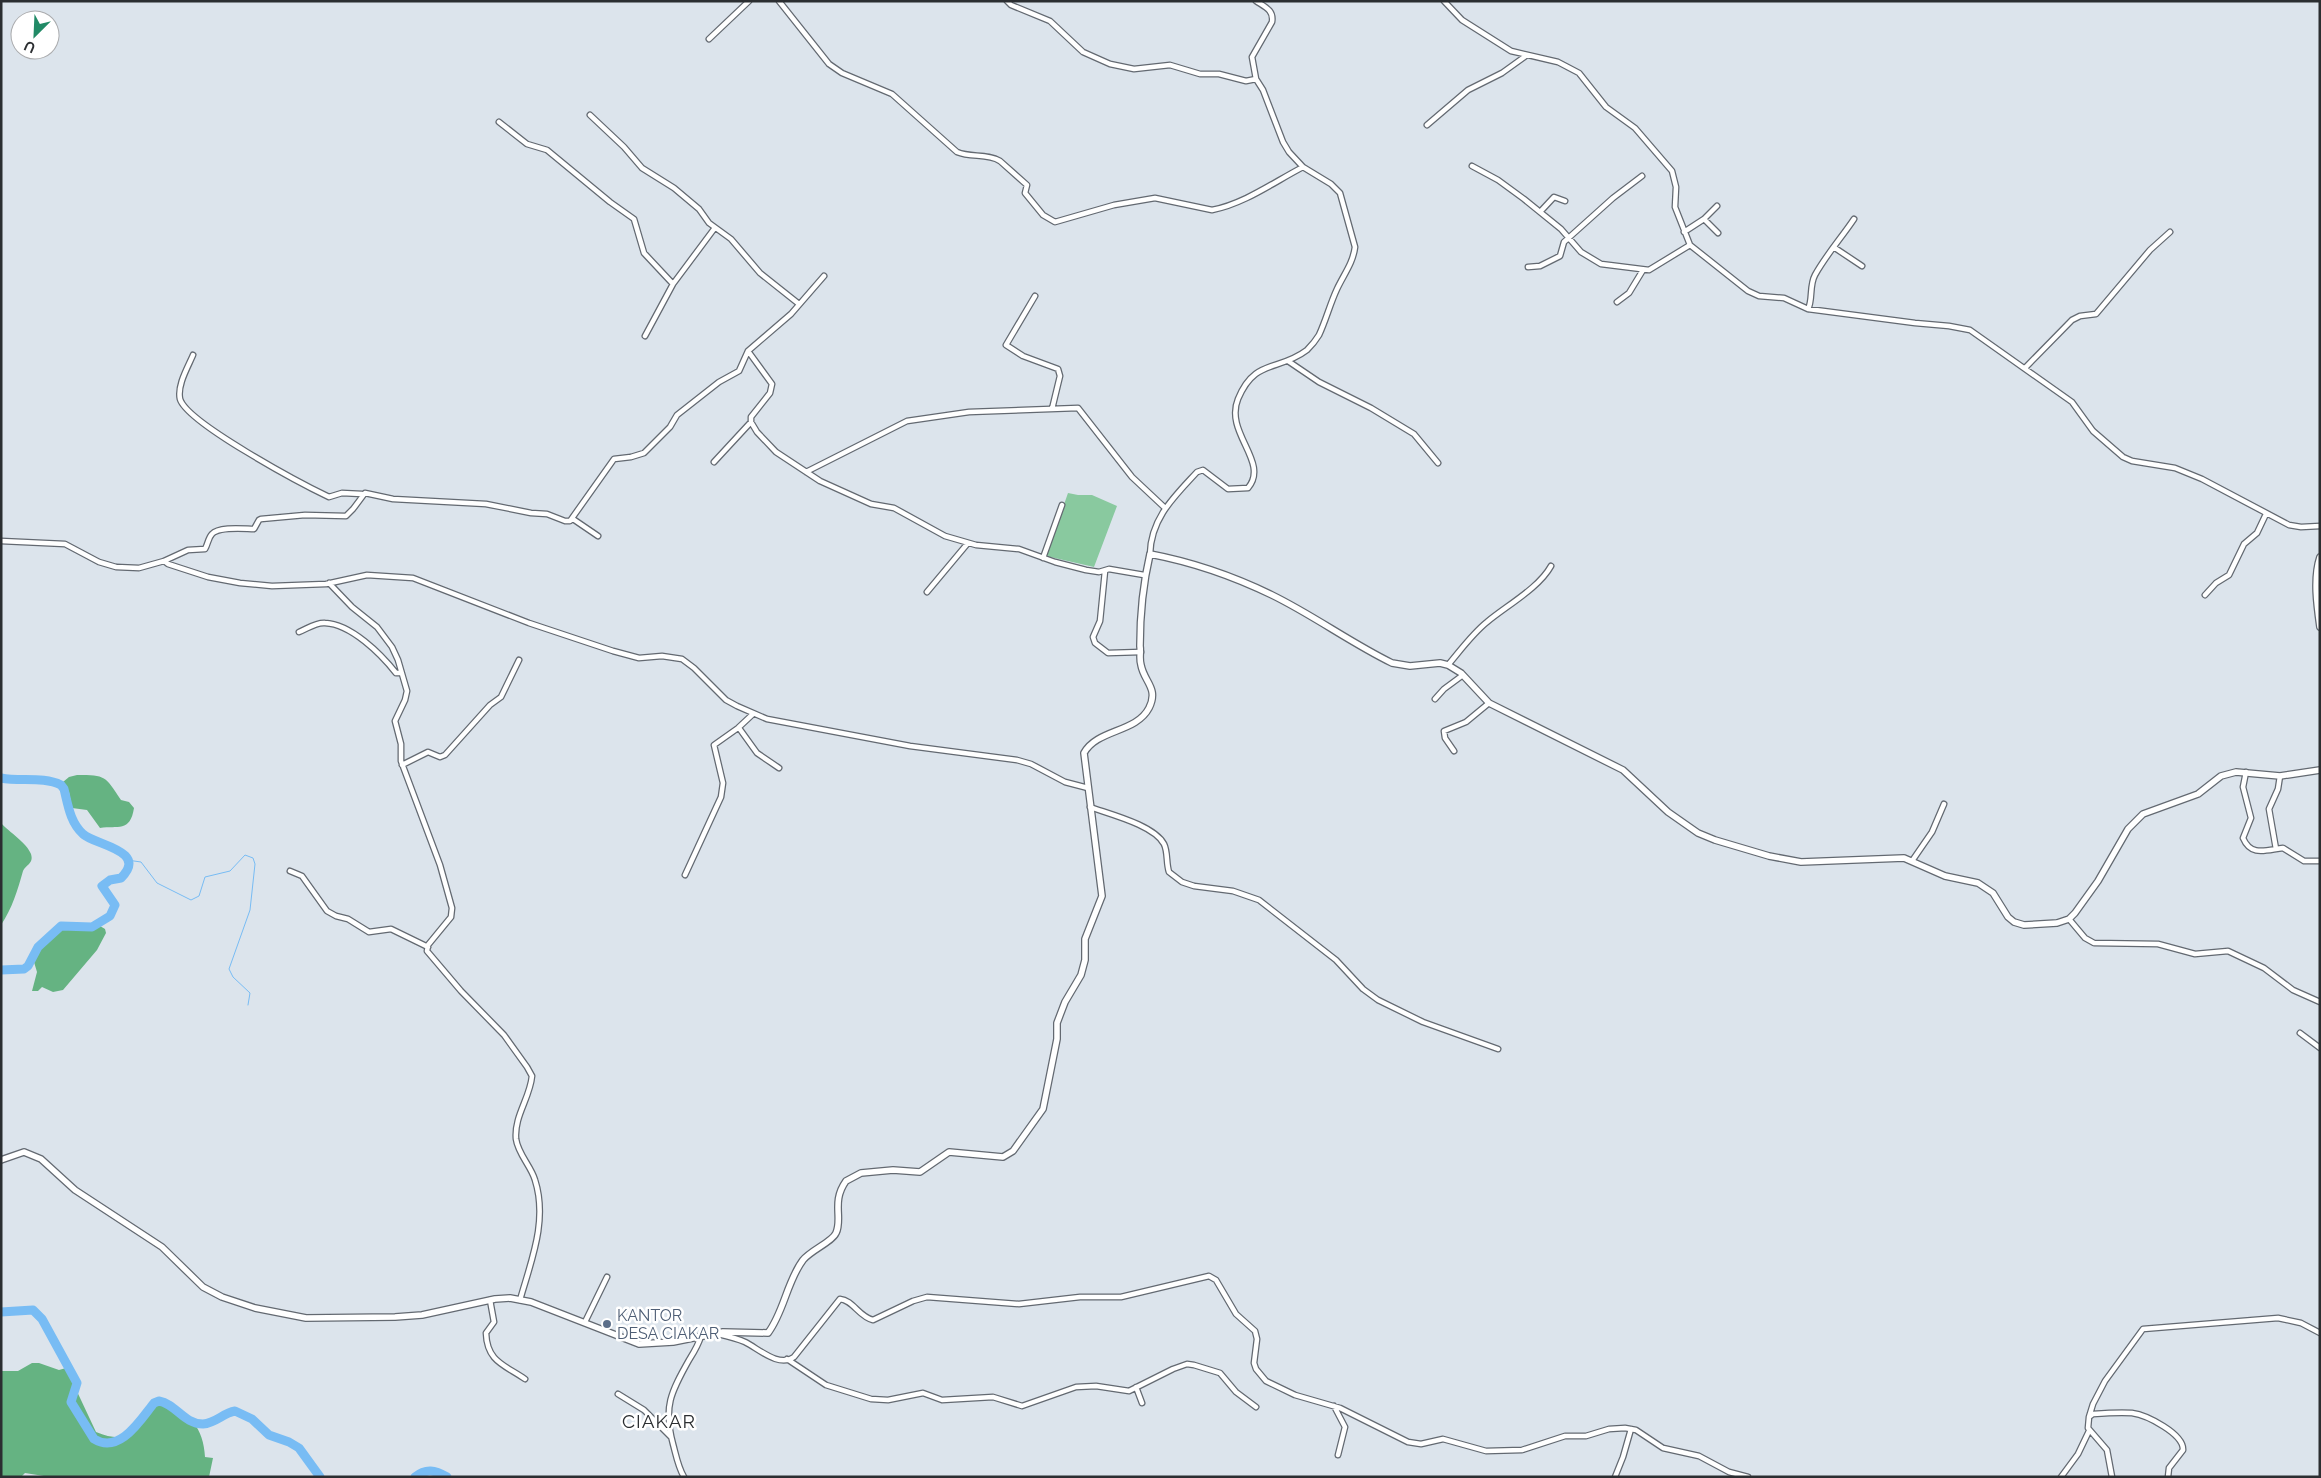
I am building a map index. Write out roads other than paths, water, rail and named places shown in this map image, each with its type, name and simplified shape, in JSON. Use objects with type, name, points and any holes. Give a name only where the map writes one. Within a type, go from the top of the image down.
[{"type":"street","points":[[709,39],[749,1]]},
{"type":"street","points":[[779,1],[833,68],[892,94],[957,152],[965,155],[995,158],[1000,161],[1027,185],[1025,193],[1043,215],[1055,222],[1114,205],[1155,198],[1212,210],[1218,209],[1245,198],[1303,167]]},
{"type":"street","points":[[1007,1],[1011,5],[1050,21],[1083,52],[1110,64],[1134,69],[1170,65],[1200,74],[1220,74],[1246,81],[1256,79]]},
{"type":"street","points":[[1,1160],[24,1152],[41,1159],[75,1190],[162,1247],[203,1287],[222,1297],[255,1308],[306,1318],[422,1316],[502,1298],[520,1300],[585,1322],[639,1344],[674,1342],[716,1333],[765,1334],[769,1332],[802,1262],[812,1252],[835,1236],[838,1230],[837,1202],[846,1181],[861,1173],[893,1170],[920,1172],[949,1152],[1004,1157],[1013,1151],[1028,1133],[1044,1108],[1057,1039],[1057,1023],[1065,1002],[1081,974],[1085,960],[1085,939],[1102,896],[1100,869],[1083,756],[1085,749],[1092,742],[1138,720],[1150,706],[1152,689],[1140,664],[1140,619],[1144,575],[1150,554],[1150,539],[1164,508],[1200,470],[1203,470],[1228,489],[1248,488],[1254,481],[1255,468],[1238,431],[1234,411],[1246,383],[1262,368],[1288,361],[1309,348],[1318,336],[1338,287],[1352,261],[1355,247],[1340,193],[1331,184],[1303,167],[1283,142],[1275,118],[1256,79],[1252,57],[1272,22],[1273,16],[1270,10],[1256,1]]},
{"type":"street","points":[[1444,1],[1462,20],[1511,50],[1558,62],[1579,73],[1606,107],[1635,128],[1662,157],[1672,171],[1676,187],[1675,207],[1690,245],[1748,292],[1758,296],[1784,298],[1808,309],[1970,330],[2005,357],[2025,368],[2072,402],[2093,431],[2123,457],[2132,461],[2175,468],[2202,479],[2289,525],[2301,527],[2320,526]]},
{"type":"street","points":[[1427,125],[1468,90],[1502,73],[1527,55]]},
{"type":"street","points":[[590,115],[624,147],[642,168],[674,188],[699,209],[714,229],[731,239],[760,273],[799,304]]},
{"type":"street","points":[[499,122],[527,144],[547,150],[612,204],[634,219],[644,253],[673,284]]},
{"type":"street","points":[[1472,166],[1498,180],[1540,212],[1570,239],[1581,252],[1600,264],[1643,270],[1657,266],[1690,245]]},
{"type":"street","points":[[1528,267],[1540,266],[1547,260],[1560,256],[1563,244],[1611,200],[1642,176]]},
{"type":"street","points":[[1540,212],[1554,197],[1565,201]]},
{"type":"street","points":[[1684,232],[1704,219],[1717,206]]},
{"type":"street","points":[[1704,219],[1718,232]]},
{"type":"street","points":[[1808,309],[1811,304],[1809,295],[1814,277],[1854,219]]},
{"type":"street","points":[[645,336],[673,284],[714,229]]},
{"type":"street","points":[[2025,368],[2072,320],[2097,312],[2150,250],[2170,232]]},
{"type":"street","points":[[1835,248],[1862,266]]},
{"type":"street","points":[[1616,302],[1629,293],[1643,270]]},
{"type":"street","points":[[193,355],[181,384],[180,396],[183,405],[224,438],[326,496],[332,497],[342,493],[367,493],[399,500],[486,504],[531,513],[547,514],[565,521],[572,519],[614,459],[644,453],[670,427],[679,414],[719,382],[740,370],[748,351],[799,304],[824,276]]},
{"type":"street","points":[[1035,296],[1006,345],[1022,356],[1052,365],[1059,371],[1052,409]]},
{"type":"street","points":[[714,462],[751,422],[754,412],[770,393],[772,384],[748,351]]},
{"type":"street","points":[[1288,361],[1319,382],[1371,408],[1414,434],[1438,463]]},
{"type":"street","points":[[806,472],[907,420],[959,413],[1080,409],[1113,454],[1164,508]]},
{"type":"street","points":[[751,422],[757,432],[776,452],[806,472],[832,487],[871,504],[894,508],[945,536],[968,543],[1016,548],[1086,570],[1105,571],[1109,569],[1144,575]]},
{"type":"street","points":[[1,540],[65,544],[99,562],[116,567],[139,568],[164,561],[188,550],[205,549],[211,534],[218,530],[228,530],[235,526],[254,529],[261,519],[305,515],[346,516],[353,509],[362,494]]},
{"type":"street","points":[[1043,558],[1062,505]]},
{"type":"street","points":[[2205,595],[2218,582],[2229,575],[2245,541],[2257,534],[2266,514]]},
{"type":"street","points":[[572,519],[598,536]]},
{"type":"street","points":[[928,592],[968,543]]},
{"type":"street","points":[[1150,554],[1178,559],[1210,569],[1273,596],[1392,663],[1410,666],[1440,663],[1448,665],[1463,675],[1489,703],[1623,770],[1668,812],[1698,833],[1715,840],[1784,860],[1846,862],[1897,857],[1912,861],[1945,876],[1978,883],[1993,893],[2008,917],[2014,922],[2024,925],[2037,925],[2069,919],[2098,881],[2128,829],[2143,814],[2198,794],[2221,776],[2236,772],[2280,776],[2320,770]]},
{"type":"street","points":[[2320,558],[2317,573],[2317,604],[2320,627]]},
{"type":"street","points":[[164,561],[201,575],[240,583],[272,586],[330,584],[367,575],[413,578],[530,623],[613,651],[639,658],[662,656],[677,658],[694,668],[726,700],[767,719],[891,742],[1017,760],[1031,764],[1065,782],[1088,788]]},
{"type":"street","points":[[1448,665],[1483,625],[1514,603],[1545,576],[1551,566]]},
{"type":"street","points":[[1105,571],[1100,621],[1093,637],[1094,644],[1108,653],[1140,652]]},
{"type":"street","points":[[330,584],[352,607],[382,633],[396,654],[407,694],[395,724],[400,742],[402,765],[440,866],[452,908],[448,922],[428,947],[429,954],[504,1035],[532,1076],[518,1120],[516,1139],[535,1179],[541,1214],[537,1240],[520,1300]]},
{"type":"street","points":[[299,632],[323,623],[341,627],[372,648],[396,673],[401,673]]},
{"type":"street","points":[[402,765],[428,752],[440,757],[445,755],[490,705],[501,697],[519,660]]},
{"type":"street","points":[[1435,699],[1444,689],[1463,675]]},
{"type":"street","points":[[1454,751],[1445,738],[1444,731],[1466,722],[1489,703]]},
{"type":"street","points":[[685,875],[721,797],[723,783],[714,745],[739,728],[753,714]]},
{"type":"street","points":[[739,728],[757,753],[779,768]]},
{"type":"street","points":[[2246,772],[2242,787],[2251,818],[2243,839],[2251,850],[2285,848],[2307,862],[2320,860]]},
{"type":"street","points":[[2276,849],[2269,809],[2278,789],[2280,776]]},
{"type":"street","points":[[1912,861],[1932,832],[1944,804]]},
{"type":"street","points":[[1090,807],[1133,823],[1156,836],[1165,846],[1169,872],[1182,882],[1198,887],[1244,894],[1267,905],[1336,960],[1363,989],[1378,1000],[1423,1022],[1498,1049]]},
{"type":"street","points":[[290,871],[302,876],[333,915],[348,919],[369,932],[393,929],[428,947]]},
{"type":"street","points":[[2069,919],[2085,938],[2094,943],[2158,944],[2195,954],[2232,952],[2267,970],[2297,992],[2320,1002]]},
{"type":"street","points":[[2300,1034],[2320,1048]]},
{"type":"street","points":[[716,1333],[744,1342],[772,1358],[783,1361],[786,1358],[790,1360],[794,1357],[840,1299],[847,1301],[863,1316],[873,1320],[913,1301],[927,1297],[1000,1304],[1049,1302],[1080,1297],[1121,1297],[1209,1276],[1216,1280],[1236,1314],[1255,1331],[1257,1336],[1254,1363],[1261,1376],[1285,1391],[1333,1405],[1408,1442],[1421,1444],[1443,1439],[1491,1452],[1527,1449],[1565,1436],[1586,1436],[1609,1429],[1631,1429],[1663,1448],[1699,1456],[1729,1472],[1748,1477]]},
{"type":"street","points":[[585,1322],[608,1277]]},
{"type":"street","points":[[490,1300],[494,1322],[486,1333],[490,1351],[497,1363],[525,1379]]},
{"type":"street","points":[[2061,1477],[2076,1458],[2089,1431],[2089,1417],[2093,1404],[2105,1380],[2143,1329],[2278,1318],[2301,1323],[2320,1333]]},
{"type":"street","points":[[684,1477],[671,1437],[667,1410],[668,1404],[689,1360],[698,1348],[701,1336]]},
{"type":"street","points":[[786,1358],[826,1385],[878,1400],[923,1393],[942,1400],[993,1397],[1022,1406],[1076,1387],[1096,1386],[1126,1391],[1173,1369],[1194,1364],[1220,1373],[1236,1392],[1256,1406]]},
{"type":"street","points":[[1136,1387],[1142,1403]]},
{"type":"street","points":[[618,1394],[644,1410],[671,1437]]},
{"type":"street","points":[[1333,1405],[1340,1414],[1345,1427],[1338,1455]]},
{"type":"street","points":[[2089,1417],[2096,1413],[2132,1413],[2144,1417],[2172,1432],[2182,1442],[2183,1450],[2169,1468],[2168,1477]]},
{"type":"street","points":[[1614,1477],[1623,1457],[1631,1429]]},
{"type":"street","points":[[2089,1431],[2107,1450],[2112,1477]]},
{"type":"waterway","points":[[1,778],[39,780],[61,785],[64,789],[72,819],[83,834],[117,850],[128,861],[128,869],[121,878],[110,880],[102,886],[115,905],[110,916],[92,927],[61,926],[38,947],[28,966],[24,969],[1,970]]},
{"type":"waterway","points":[[127,860],[141,862],[157,883],[191,900],[199,896],[205,877],[230,871],[245,855],[253,858],[255,864],[250,910],[229,969],[233,977],[250,993],[248,1005]]},
{"type":"waterway","points":[[1,1312],[33,1310],[42,1319],[77,1383],[71,1402],[94,1439],[104,1443],[121,1439],[136,1426],[154,1403],[159,1401],[170,1406],[190,1421],[203,1424],[235,1411],[252,1419],[269,1435],[289,1442],[299,1448],[320,1477]]},
{"type":"waterway","points":[[415,1477],[427,1471],[447,1477]]},
{"type":"place","name":"KANTOR DESA CIAKAR","points":[[607,1324]]},
{"type":"district","name":"CIAKAR","points":[[659,1421]]}]
